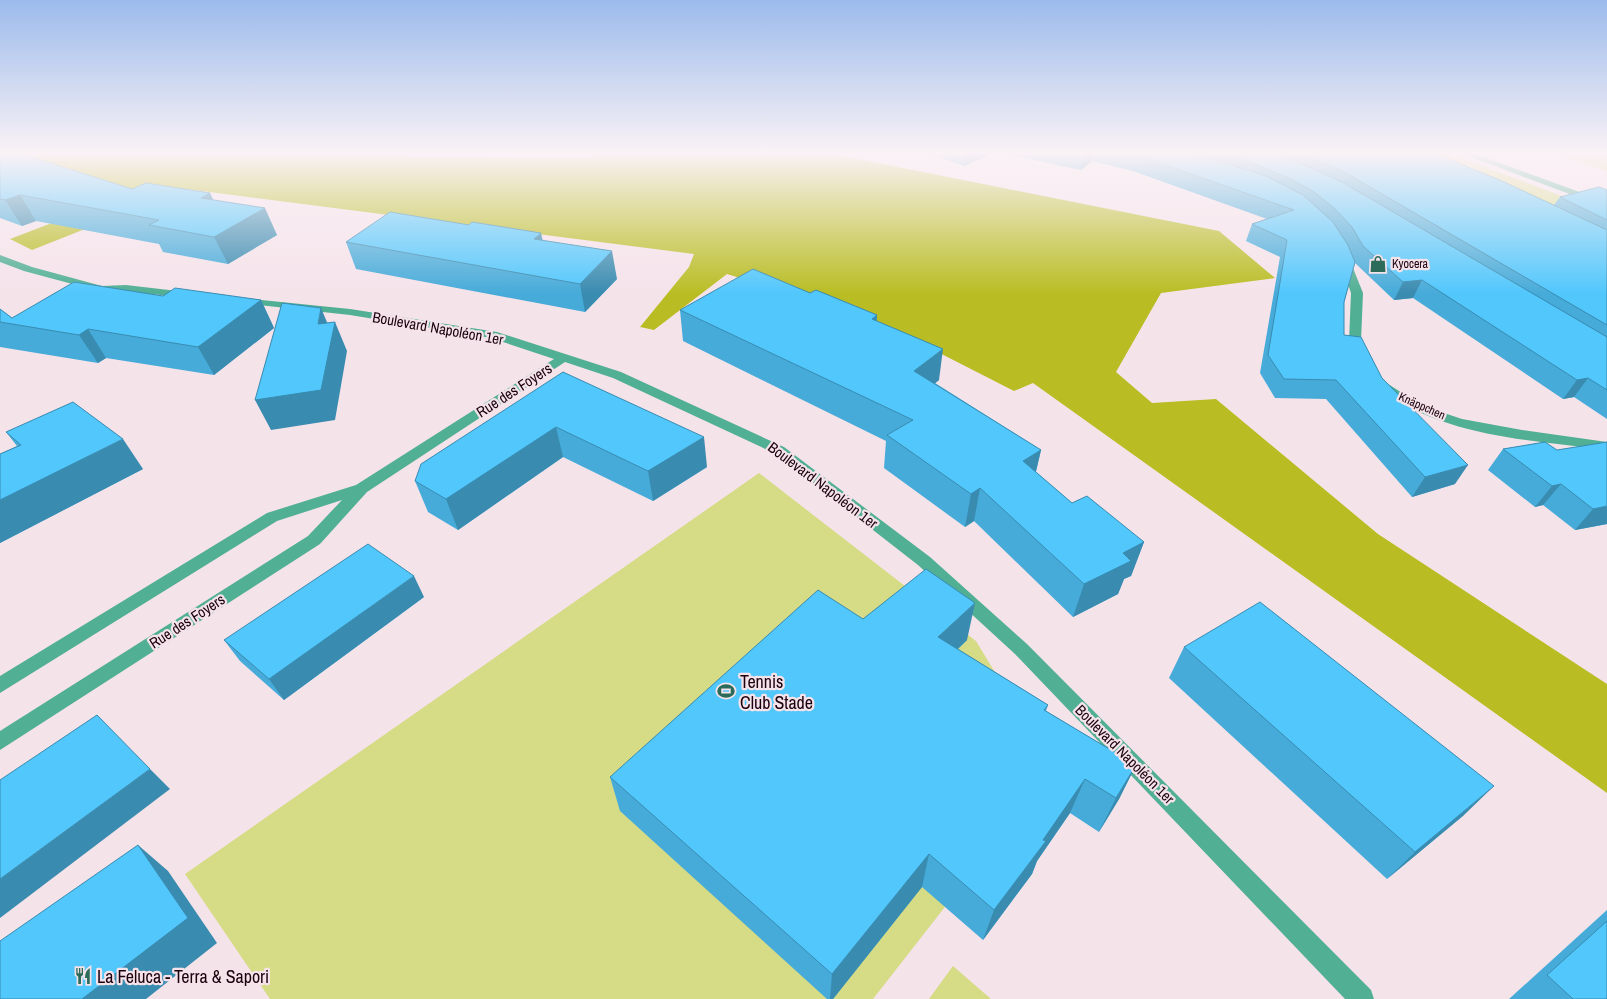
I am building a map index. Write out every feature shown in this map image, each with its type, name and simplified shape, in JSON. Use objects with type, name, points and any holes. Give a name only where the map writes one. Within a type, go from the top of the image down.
[{"type":"street","points":[[1595,201],[1607,205]]},
{"type":"street","points":[[1338,249],[1347,264],[1357,293],[1355,341],[1365,363]]},
{"type":"street","points":[[0,258],[28,269],[102,289],[126,288],[204,296]]},
{"type":"street","points":[[84,296],[102,289]]},
{"type":"street","name":"Boulevard Napoléon 1er","points":[[224,299],[350,312],[492,335],[617,375],[779,450],[924,561],[1021,649],[1151,780],[1362,999]]},
{"type":"street","name":"Rue des Foyers","points":[[0,741],[314,540],[362,488],[565,357]]},
{"type":"street","name":"Knäppchen","points":[[1375,376],[1392,393],[1432,413],[1478,428],[1607,446]]},
{"type":"street","name":"Rue des Foyers","points":[[0,685],[272,517],[362,488]]},
{"type":"green space","points":[[1542,201],[1574,201],[1607,213],[1594,221]]},
{"type":"green space","name":"Tennis Club Stade","points":[[759,473],[976,641],[1036,740],[1045,779],[873,999],[270,999],[185,874]]},
{"type":"green space","points":[[953,966],[991,999],[929,999]]},
{"type":"shaded area","points":[[110,201],[157,201],[32,250],[10,239]]},
{"type":"shaded area","points":[[277,201],[1067,201],[1219,231],[1275,278],[1161,293],[1116,372],[1152,403],[1216,399],[1378,534],[1607,684],[1607,793],[1033,383],[1014,391],[873,319],[727,274],[654,330],[640,327],[689,267],[694,254]]},
{"type":"building","points":[[51,201],[218,201],[265,208],[214,237],[149,225],[159,220]]},
{"type":"building","points":[[1267,201],[1309,201],[1333,222],[1348,245],[1355,262],[1344,302],[1344,335],[1361,337],[1382,378],[1468,465],[1425,477],[1336,380],[1284,379],[1268,355],[1287,240],[1252,224],[1294,210]]},
{"type":"building","points":[[1325,201],[1374,201],[1607,337],[1607,390],[1588,378],[1577,380],[1422,280],[1403,282],[1363,246],[1352,227]]},
{"type":"building","points":[[1393,201],[1544,201],[1607,230],[1607,325]]},
{"type":"building","points":[[1567,201],[1607,201],[1607,220]]},
{"type":"building","points":[[390,212],[469,225],[472,222],[541,233],[534,239],[612,251],[580,284],[346,242]]},
{"type":"building","points":[[753,269],[810,293],[816,290],[877,315],[872,319],[943,349],[914,371],[1041,450],[1023,461],[1072,503],[1087,496],[1144,542],[1123,553],[1131,561],[1084,584],[980,488],[971,494],[887,435],[913,420],[680,310]]},
{"type":"building","points":[[74,282],[163,296],[175,288],[261,300],[198,347],[88,329],[79,335],[0,322],[0,309],[12,318]]},
{"type":"building","points":[[282,303],[321,308],[318,324],[335,322],[321,390],[255,400]]},
{"type":"building","points":[[563,372],[704,437],[648,471],[556,427],[446,499],[415,481],[421,464]]},
{"type":"building","points":[[73,402],[123,439],[0,500],[0,454],[21,445],[6,432]]},
{"type":"building","points":[[1545,442],[1557,450],[1607,442],[1607,506],[1593,509],[1561,484],[1552,486],[1503,449]]},
{"type":"building","points":[[368,544],[414,576],[269,679],[224,640]]},
{"type":"building","points":[[926,569],[975,603],[938,637],[1048,705],[1044,710],[1136,765],[1116,798],[1085,779],[1043,840],[1046,841],[994,910],[929,854],[832,974],[610,777],[818,590],[863,619]]},
{"type":"building","points":[[1260,602],[1494,786],[1415,852],[1184,647]]},
{"type":"building","points":[[97,715],[150,769],[0,879],[0,780]]},
{"type":"building","points":[[138,845],[188,918],[82,999],[0,999],[0,941]]},
{"type":"building","points":[[1607,921],[1607,999],[1573,999],[1547,975]]},
{"type":"place","name":"Kyocera","points":[[1378,264]]},
{"type":"place","name":"Tennis Club Stade","points":[[726,691]]},
{"type":"place","name":"La Feluca - Terra & Sapori","points":[[83,976]]}]
